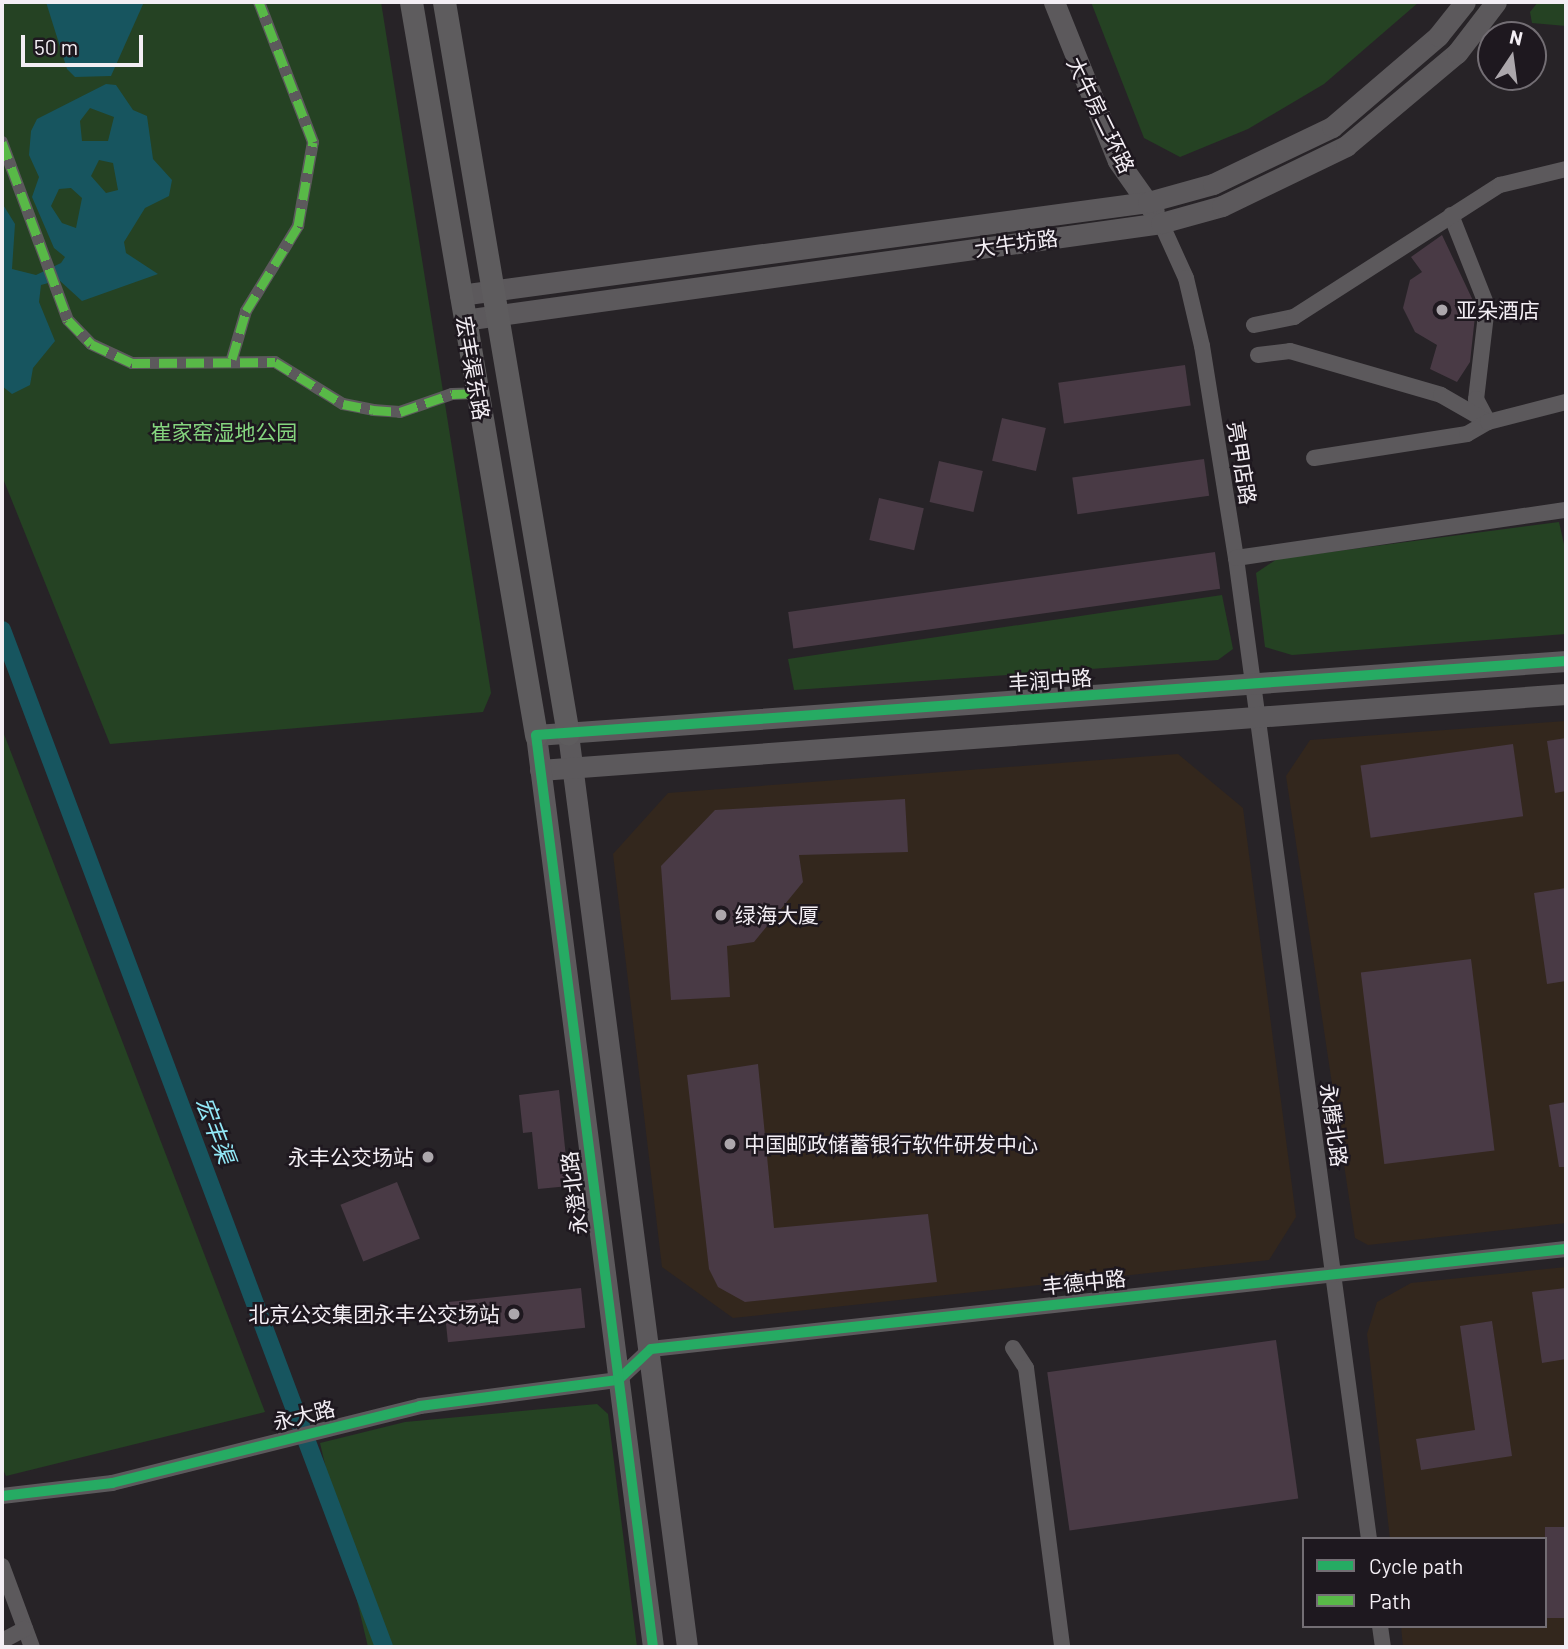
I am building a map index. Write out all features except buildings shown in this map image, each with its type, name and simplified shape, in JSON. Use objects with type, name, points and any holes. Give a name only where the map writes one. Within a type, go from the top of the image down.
[{"type":"main road","name":"宏丰渠东路","points":[[411,2],[536,735]]},
{"type":"main road","name":"宏丰渠东路","points":[[444,2],[568,734]]},
{"type":"street","points":[[232,359],[246,310],[298,226],[313,142],[259,2]]},
{"type":"street","name":"大牛房二环路","points":[[1054,2],[1118,161],[1161,223]]},
{"type":"street","name":"大牛坊路","points":[[460,295],[1148,202],[1213,184],[1332,127],[1438,36],[1465,2]]},
{"type":"street","name":"大牛坊路","points":[[464,320],[1161,223],[1286,180],[1346,146],[1457,53],[1496,2]]},
{"type":"street","points":[[2,142],[52,276],[81,338],[132,362],[232,359],[275,362],[343,404],[373,410],[400,412],[452,394],[477,393]]},
{"type":"street","points":[[1254,325],[1294,317],[1500,185],[1566,169]]},
{"type":"street","points":[[1451,215],[1487,306],[1476,399],[1488,422]]},
{"type":"street","name":"亮甲店路","points":[[1161,223],[1186,278],[1202,346],[1258,717]]},
{"type":"street","points":[[1258,355],[1290,351],[1441,395],[1488,422]]},
{"type":"street","points":[[1314,458],[1467,434],[1488,422],[1566,402]]},
{"type":"street","points":[[1236,558],[1566,510]]},
{"type":"street","name":"丰润中路","points":[[536,735],[1566,661]]},
{"type":"street","points":[[540,770],[1566,694]]},
{"type":"street","name":"永腾北路","points":[[1258,717],[1368,1537]]},
{"type":"street","points":[[568,734],[651,1349],[687,1647]]},
{"type":"street","name":"永澄北路","points":[[536,735],[653,1647]]},
{"type":"street","name":"丰德中路","points":[[651,1349],[1566,1249]]},
{"type":"street","points":[[1013,1348],[1026,1368],[1062,1647]]},
{"type":"street","points":[[618,1380],[651,1349]]},
{"type":"street","name":"永大路","points":[[2,1496],[112,1483],[420,1406],[618,1380]]},
{"type":"street","points":[[2,1566],[32,1647]]},
{"type":"street","points":[[1380,1628],[1383,1647]]},
{"type":"street","points":[[2,1641],[25,1629]]},
{"type":"shaded area","points":[[1566,721],[1566,1223],[1368,1245],[1355,1238],[1286,776],[1310,740]]},
{"type":"shaded area","points":[[1178,754],[1243,808],[1296,1217],[1269,1260],[733,1318],[662,1267],[613,854],[668,793]]},
{"type":"shaded area","points":[[1566,1267],[1566,1647],[1403,1647],[1401,1628],[1547,1628],[1547,1537],[1390,1537],[1367,1334],[1377,1302],[1411,1283]]},
{"type":"green space","name":"崔家窑湿地公园","points":[[2,2],[381,2],[491,693],[483,712],[110,744],[2,476]]},
{"type":"green space","points":[[1091,2],[1419,2],[1324,84],[1248,129],[1180,157],[1144,138]]},
{"type":"green space","points":[[1538,2],[1566,2],[1566,26],[1547,24],[1547,21],[1532,21],[1530,12]]},
{"type":"green space","points":[[1559,522],[1566,553],[1566,634],[1292,655],[1265,647],[1256,573],[1277,559]]},
{"type":"green space","points":[[1222,595],[1233,649],[1218,660],[794,690],[788,659]]},
{"type":"green space","points":[[2,729],[265,1412],[6,1476],[2,1467]]},
{"type":"green space","points":[[597,1404],[608,1414],[637,1647],[368,1647],[320,1443],[405,1422]]},
{"type":"water","points":[[46,2],[144,2],[111,76],[75,77],[67,69]]},
{"type":"water","points":[[106,84],[116,85],[133,110],[147,116],[153,159],[172,180],[169,196],[145,208],[124,242],[126,253],[158,274],[82,301],[59,280],[41,285],[39,302],[55,341],[33,368],[30,385],[12,394],[2,386],[2,203],[15,224],[12,269],[36,275],[61,263],[65,257],[54,248],[32,197],[39,177],[29,155],[31,131],[37,119]],"holes":[[[90,108],[114,117],[108,141],[82,141],[80,121]],[[99,160],[113,163],[118,190],[106,193],[91,176]],[[71,188],[82,198],[76,228],[62,223],[51,206],[59,189]]]},
{"type":"waterway","name":"宏丰渠","points":[[2,630],[384,1647]]},
{"type":"marked path","points":[[232,359],[246,311],[298,226],[313,142],[259,2]]},
{"type":"marked path","points":[[2,142],[68,320],[91,344],[132,363],[275,362],[343,404],[373,410],[400,412],[452,394],[477,393]]},
{"type":"cycle path","points":[[653,1647],[536,735],[1566,661]]},
{"type":"cycle path","points":[[2,1496],[112,1483],[420,1406],[618,1380],[651,1349],[1566,1249]]},
{"type":"place","name":"亚朵酒店","points":[[1442,310]]},
{"type":"place","name":"绿海大厦","points":[[721,915]]},
{"type":"place","name":"中国邮政储蓄银行软件研发中心","points":[[730,1144]]},
{"type":"place","name":"永丰公交场站","points":[[428,1157]]},
{"type":"place","name":"北京公交集团永丰公交场站","points":[[514,1314]]}]
